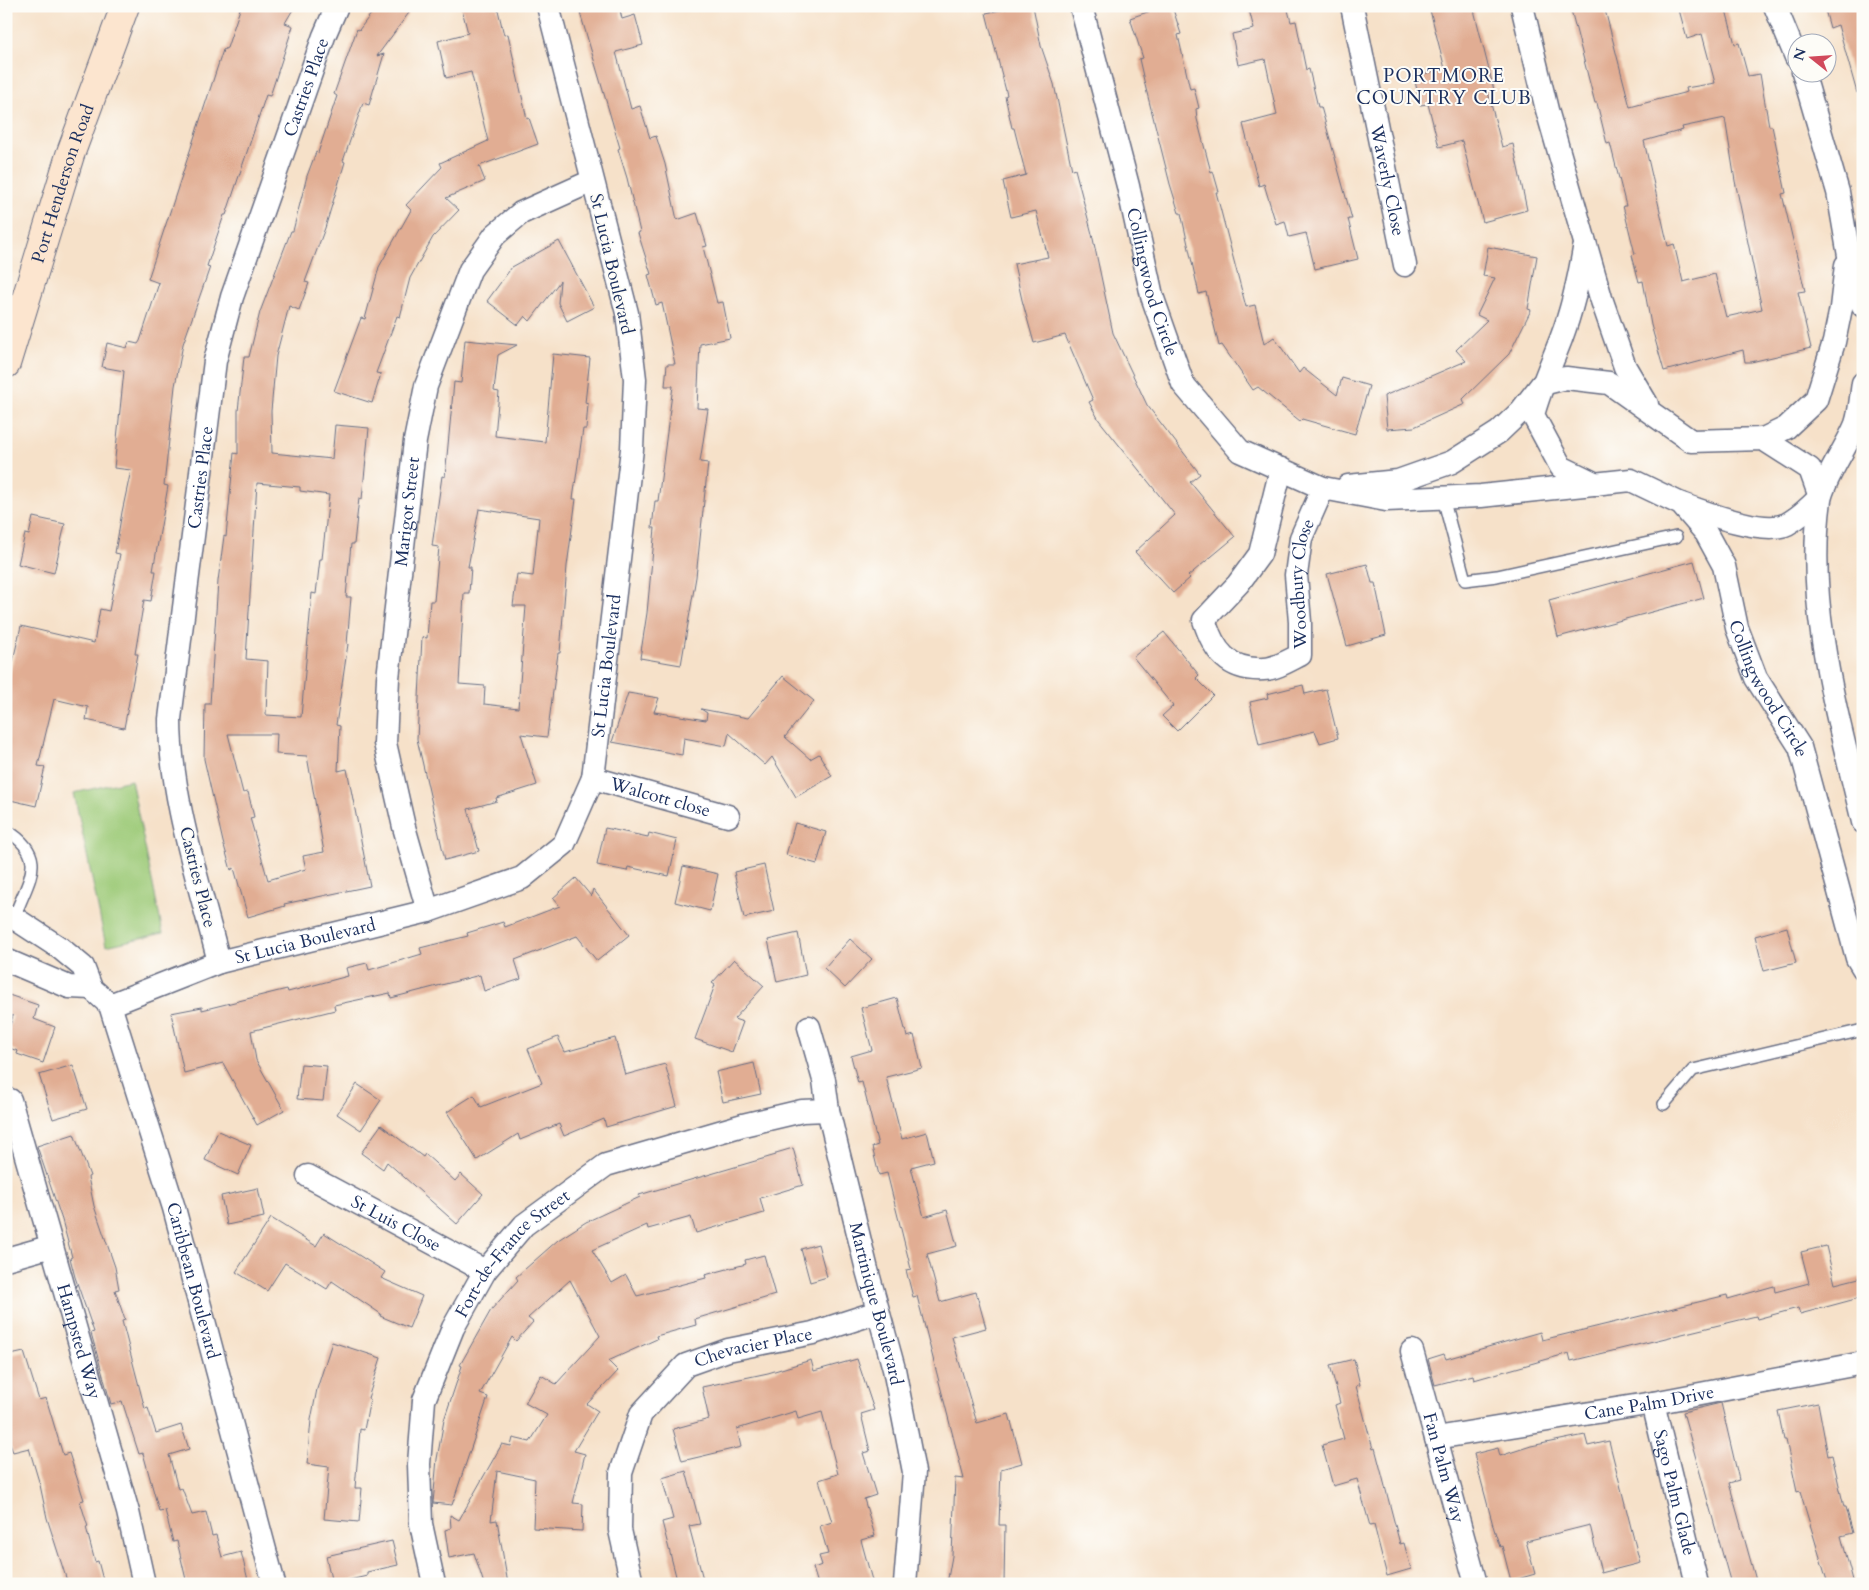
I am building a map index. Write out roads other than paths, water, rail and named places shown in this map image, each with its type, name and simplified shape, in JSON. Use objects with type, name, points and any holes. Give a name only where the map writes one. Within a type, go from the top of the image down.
[{"type":"street","name":"Port Henderson Road","points":[[6,364],[70,155],[125,6]]},
{"type":"street","name":"Castries Place","points":[[219,962],[179,798],[170,747],[170,719],[204,443],[215,361],[232,297],[324,36],[337,6]]},
{"type":"street","name":"St Lucia Boulevard","points":[[110,1005],[219,962],[428,911],[522,878],[564,844],[593,778],[632,448],[635,379],[627,313],[548,6]]},
{"type":"street","name":"Collingwood Circle","points":[[1081,6],[1128,186],[1152,296],[1183,384],[1240,452],[1323,488],[1386,500],[1482,496],[1631,480],[1681,504],[1706,533],[1724,566],[1737,628],[1756,678],[1800,747],[1858,958],[1863,968]]},
{"type":"street","name":"Waverly Close","points":[[1352,6],[1405,265]]},
{"type":"street","points":[[1522,6],[1547,110],[1601,298],[1625,367],[1651,411]]},
{"type":"street","points":[[1775,6],[1786,33]]},
{"type":"street","points":[[1806,82],[1855,252],[1853,279],[1863,306]]},
{"type":"street","name":"Marigot Street","points":[[428,911],[404,827],[385,743],[388,678],[415,441],[426,386],[470,270],[495,236],[521,214],[592,181]]},
{"type":"street","points":[[1585,240],[1573,300],[1562,336],[1542,384],[1533,416],[1561,467],[1596,484]]},
{"type":"street","points":[[1542,384],[1566,378],[1609,383],[1651,411],[1691,442],[1763,439],[1786,428],[1816,400],[1840,317],[1855,252]]},
{"type":"street","points":[[1681,504],[1745,525],[1786,525],[1807,511],[1820,497],[1856,423],[1863,383]]},
{"type":"street","name":"Collingwood Circle","points":[[1323,488],[1398,481],[1452,462],[1498,432],[1521,411],[1542,384]]},
{"type":"street","points":[[1763,439],[1810,469],[1820,497],[1814,563],[1818,618],[1838,717],[1863,822]]},
{"type":"street","name":"Woodbury Close","points":[[1281,469],[1260,554],[1238,584],[1204,620],[1212,642],[1235,666],[1265,669],[1300,655],[1300,622],[1296,575],[1301,538],[1323,488]]},
{"type":"street","name":"Walcott close","points":[[593,778],[728,816]]},
{"type":"street","points":[[10,917],[60,948],[83,966],[91,988],[110,1005]]},
{"type":"street","points":[[6,960],[69,987],[91,988]]},
{"type":"street","name":"Caribbean Boulevard","points":[[110,1005],[174,1208],[274,1584]]},
{"type":"street","name":"Martinique Boulevard","points":[[809,1027],[824,1080],[828,1110],[878,1312],[894,1369],[914,1472],[905,1584]]},
{"type":"street","name":"Hampsted Way","points":[[10,1100],[128,1512],[144,1584]]},
{"type":"street","name":"Fort-de-France Street","points":[[434,1584],[421,1524],[419,1464],[424,1400],[453,1328],[484,1271],[524,1225],[606,1165],[802,1111],[828,1110]]},
{"type":"street","name":"St Luis Close","points":[[308,1176],[484,1271]]},
{"type":"street","points":[[6,1259],[52,1246]]},
{"type":"street","name":"Chevacier Place","points":[[632,1584],[620,1530],[621,1472],[642,1414],[686,1365],[728,1350],[813,1333],[878,1312]]},
{"type":"street","name":"Fan Palm Way","points":[[1412,1352],[1476,1584]]},
{"type":"street","name":"Cane Palm Drive","points":[[1436,1438],[1653,1403],[1862,1366]]},
{"type":"street","name":"Sago Palm Glade","points":[[1653,1403],[1697,1584]]},
{"type":"lane","points":[[1443,498],[1465,580],[1497,576],[1676,536]]},
{"type":"lane","points":[[6,830],[22,840],[32,853],[34,865],[10,917]]},
{"type":"lane","points":[[1664,1104],[1693,1070],[1863,1030]]},
{"type":"district","name":"PORTMORE COUNTRY CLUB","points":[[1444,86]]}]
